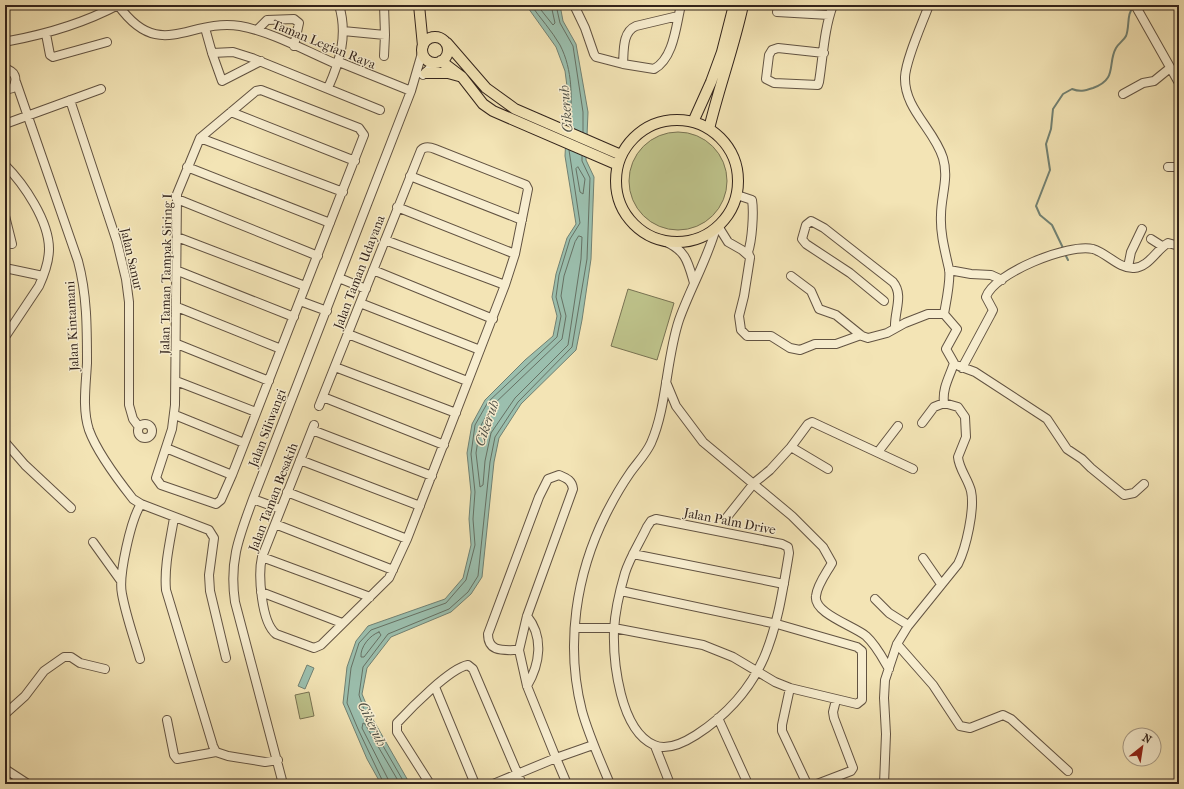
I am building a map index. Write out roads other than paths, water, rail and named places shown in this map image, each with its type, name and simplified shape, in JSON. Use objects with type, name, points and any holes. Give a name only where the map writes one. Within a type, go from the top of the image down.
[{"type":"main road","points":[[693,122],[711,82],[722,52],[734,5]]},
{"type":"main road","points":[[709,129],[720,86],[733,49],[743,5]]},
{"type":"main road","points":[[419,6],[426,26],[435,37]]},
{"type":"main road","points":[[419,6],[422,50],[426,59],[438,62],[462,77],[483,104],[493,111],[559,139],[591,147]]},
{"type":"main road","points":[[422,50],[429,38],[435,37],[442,39],[480,82],[496,96],[515,109],[562,129],[591,147],[619,160]]},
{"type":"main road","points":[[438,62],[448,53],[447,44]]},
{"type":"main road","points":[[426,73],[448,73],[462,77]]},
{"type":"main road","points":[[676,120],[693,122],[709,129],[721,139],[733,158],[738,180],[737,195],[730,212],[717,227],[705,236],[685,242],[664,241],[646,234],[630,221],[620,204],[616,184],[619,160],[630,141],[643,130],[659,123],[676,120]]},
{"type":"street","points":[[5,40],[9,41],[46,34],[97,16],[118,5]]},
{"type":"street","name":"Taman Legian Raya","points":[[118,5],[136,26],[153,34],[181,33],[228,25],[257,30],[366,76],[411,93]]},
{"type":"street","points":[[328,88],[337,64],[343,31],[340,5]]},
{"type":"street","points":[[384,5],[384,56]]},
{"type":"street","points":[[574,5],[585,28],[594,54],[599,58],[654,69],[666,58],[673,40],[681,5]]},
{"type":"street","points":[[824,53],[778,48],[772,50],[769,55],[766,79],[774,83],[818,85],[824,53],[829,15],[833,5]]},
{"type":"street","points":[[929,5],[906,69],[906,85],[909,101],[937,144],[943,158],[946,179],[941,214],[941,228],[949,270],[947,305],[944,314]]},
{"type":"street","points":[[1137,8],[1179,83]]},
{"type":"street","points":[[777,12],[829,15]]},
{"type":"street","points":[[623,64],[626,37],[630,30],[636,26],[678,16]]},
{"type":"street","points":[[257,30],[267,20],[294,19],[299,23],[294,46]]},
{"type":"street","points":[[206,28],[212,53],[222,81],[260,61]]},
{"type":"street","points":[[343,31],[385,36]]},
{"type":"street","points":[[46,34],[50,54],[53,56],[107,42]]},
{"type":"street","name":"Jalan Siliwangi","points":[[283,784],[278,760],[240,619],[233,586],[235,554],[253,499],[411,93],[422,50]]},
{"type":"street","points":[[212,53],[233,52],[260,61],[380,110]]},
{"type":"street","points":[[415,79],[426,73],[438,62]]},
{"type":"street","points":[[1123,94],[1143,83],[1154,81],[1170,68]]},
{"type":"street","points":[[5,69],[12,71],[16,76],[16,82],[13,88],[5,90]]},
{"type":"street","name":"Jalan Kintamani","points":[[16,82],[78,261],[85,289],[87,340],[86,415],[89,430],[96,445],[125,489],[141,504]]},
{"type":"street","points":[[5,124],[101,88]]},
{"type":"street","name":"Jalan Taman Tampak Siring I","points":[[232,475],[221,500],[216,504],[161,485],[157,482],[156,478],[175,415],[178,271],[177,199],[187,167],[200,138],[256,91],[261,90],[359,128],[364,132],[354,161]]},
{"type":"street","name":"Jalan Sanur","points":[[70,100],[122,261],[129,302],[129,405],[133,419],[139,427]]},
{"type":"street","points":[[166,448],[232,475],[354,161],[231,112]]},
{"type":"street","points":[[200,138],[343,192]]},
{"type":"street","name":"Jalan Taman Udayana","points":[[319,406],[419,152],[423,148],[436,149],[521,183],[528,189],[522,220]]},
{"type":"street","points":[[5,165],[26,188],[45,230],[49,248],[43,276],[32,296],[5,336]]},
{"type":"street","points":[[1168,167],[1179,166]]},
{"type":"street","points":[[187,167],[330,223]]},
{"type":"street","points":[[261,592],[342,623],[382,587],[394,570],[407,539],[444,445],[467,381],[506,285],[515,254],[522,220],[410,176]]},
{"type":"street","points":[[737,195],[752,200],[751,238],[748,252],[750,258],[739,316],[741,330],[747,336],[771,336],[790,348],[800,350],[814,344],[836,344],[861,335]]},
{"type":"street","points":[[177,199],[318,256]]},
{"type":"street","points":[[398,207],[515,254]]},
{"type":"street","points":[[5,216],[12,244]]},
{"type":"street","points":[[884,302],[850,273],[806,244],[802,239],[806,225],[811,221],[824,228],[893,282],[898,288],[899,296],[895,328]]},
{"type":"street","points":[[717,227],[728,242],[742,250],[750,258]]},
{"type":"street","points":[[610,784],[593,745],[582,710],[575,671],[575,628],[579,591],[592,546],[618,491],[650,444],[661,411],[665,381],[679,321],[694,283],[711,247],[717,227]]},
{"type":"street","points":[[1128,267],[1131,252],[1142,229]]},
{"type":"street","points":[[177,237],[306,286]]},
{"type":"street","points":[[1151,239],[1162,246]]},
{"type":"street","points":[[385,240],[506,285]]},
{"type":"street","points":[[664,241],[676,246],[682,251],[689,266],[694,283]]},
{"type":"street","points":[[962,368],[993,310],[986,297],[988,292],[1009,274],[1063,251],[1094,249],[1128,267],[1139,267],[1146,263],[1162,246],[1168,243],[1179,246]]},
{"type":"street","points":[[5,268],[43,276]]},
{"type":"street","points":[[373,270],[493,319]]},
{"type":"street","points":[[949,270],[971,274],[991,275],[1002,280]]},
{"type":"street","points":[[178,271],[294,317]]},
{"type":"street","points":[[791,276],[811,291],[819,308],[836,315],[861,335],[868,338],[876,337],[928,314],[944,314],[957,329],[946,352],[954,363],[962,368],[975,372],[1047,419],[1067,449],[1082,459],[1090,468],[1124,495],[1134,493],[1144,484]]},
{"type":"street","points":[[339,278],[366,289]]},
{"type":"street","points":[[300,301],[327,310]]},
{"type":"street","points":[[360,303],[480,350]]},
{"type":"street","points":[[177,307],[281,349]]},
{"type":"street","points":[[348,334],[467,381]]},
{"type":"street","points":[[177,344],[269,381]]},
{"type":"street","points":[[944,403],[946,383],[954,363]]},
{"type":"street","points":[[335,366],[456,413]]},
{"type":"street","points":[[176,381],[256,412]]},
{"type":"street","points":[[665,381],[676,406],[703,442],[754,483],[813,536],[823,548],[832,563],[815,596],[818,605],[825,613],[851,626],[866,637],[875,646],[889,668]]},
{"type":"street","points":[[323,397],[444,445]]},
{"type":"street","points":[[884,784],[886,734],[884,698],[885,680],[897,644],[908,625],[958,564],[968,536],[971,492],[958,457],[966,437],[965,417],[958,407],[944,403],[934,407],[922,423]]},
{"type":"street","points":[[175,415],[244,442]]},
{"type":"street","points":[[727,517],[754,483],[770,470],[791,447],[808,424],[812,422],[878,452],[913,470]]},
{"type":"street","points":[[878,452],[898,426]]},
{"type":"street","name":"Jalan Taman Besakih","points":[[342,623],[321,645],[314,648],[276,634],[269,626],[261,592],[259,574],[262,557],[313,428],[432,476]]},
{"type":"street","points":[[5,442],[25,465],[71,508]]},
{"type":"street","points":[[791,447],[828,470]]},
{"type":"street","points":[[300,460],[420,506]]},
{"type":"street","points":[[518,650],[495,649],[490,645],[488,634],[539,497],[548,479],[559,475],[571,482],[573,489],[527,616],[518,650],[527,686],[567,784]]},
{"type":"street","points":[[287,492],[407,539]]},
{"type":"street","points":[[253,499],[280,509]]},
{"type":"street","points":[[140,659],[121,593],[121,581],[131,526],[141,504],[174,518],[209,530],[213,533],[214,538],[210,575],[210,591],[226,658]]},
{"type":"street","points":[[174,518],[165,578],[166,590],[207,731],[216,752]]},
{"type":"street","name":"Jalan Palm Drive","points":[[656,519],[782,544],[788,547],[789,553],[784,584],[777,624],[769,648],[758,672],[739,697],[718,718],[708,727],[681,744],[663,747],[655,746],[635,730],[622,700],[616,665],[614,628],[625,572],[651,521],[656,519]]},
{"type":"street","points":[[275,524],[394,570]]},
{"type":"street","points":[[93,542],[121,581]]},
{"type":"street","points":[[633,554],[784,584]]},
{"type":"street","points":[[262,557],[370,597]]},
{"type":"street","points":[[923,558],[941,584]]},
{"type":"street","points":[[575,628],[614,628],[703,645],[733,656],[758,672],[790,688],[857,704],[862,700],[862,651],[850,645],[777,624],[621,591]]},
{"type":"street","points":[[875,599],[889,614],[908,625]]},
{"type":"street","points":[[527,616],[532,622],[537,637],[538,659],[535,670],[527,686]]},
{"type":"street","points":[[897,644],[933,685],[960,726],[970,728],[997,716],[1003,715],[1024,729],[1068,771]]},
{"type":"street","points":[[5,714],[25,696],[44,671],[64,657],[72,657],[80,663],[105,669]]},
{"type":"street","points":[[430,784],[395,727],[407,712],[436,687],[461,667],[468,665],[473,668],[522,784]]},
{"type":"street","points":[[436,687],[475,784]]},
{"type":"street","points":[[790,688],[782,731],[806,784]]},
{"type":"street","points":[[817,784],[851,771],[853,768],[834,718],[833,712],[836,700]]},
{"type":"street","points":[[718,718],[748,784]]},
{"type":"street","points":[[167,720],[174,755],[177,759],[216,752],[265,762],[278,760]]},
{"type":"street","points":[[493,784],[556,758],[593,745]]},
{"type":"street","points":[[655,746],[670,784]]},
{"type":"street","points":[[5,769],[28,784]]},
{"type":"water","name":"Cikeruh","points":[[526,5],[560,5],[563,21],[576,44],[588,112],[586,160],[594,177],[591,259],[582,320],[576,350],[521,404],[499,438],[494,462],[482,577],[471,594],[451,612],[391,637],[367,668],[362,694],[371,716],[410,784],[381,784],[367,759],[343,703],[347,667],[356,641],[368,626],[445,599],[463,578],[471,545],[469,519],[471,492],[467,453],[472,424],[485,400],[525,360],[553,336],[557,316],[552,297],[556,274],[567,238],[576,224],[565,156],[568,94],[565,71],[556,47]]},
{"type":"water","points":[[307,665],[314,668],[305,689],[298,686]]},
{"type":"waterway","points":[[1064,250],[1052,225],[1040,215],[1036,206],[1050,170],[1046,144],[1051,129],[1053,109],[1063,94],[1072,89],[1080,91],[1087,90],[1101,84],[1106,80],[1109,76],[1113,54],[1126,36],[1129,16],[1134,6]]},
{"type":"waterway","points":[[1065,254],[1068,260]]}]
